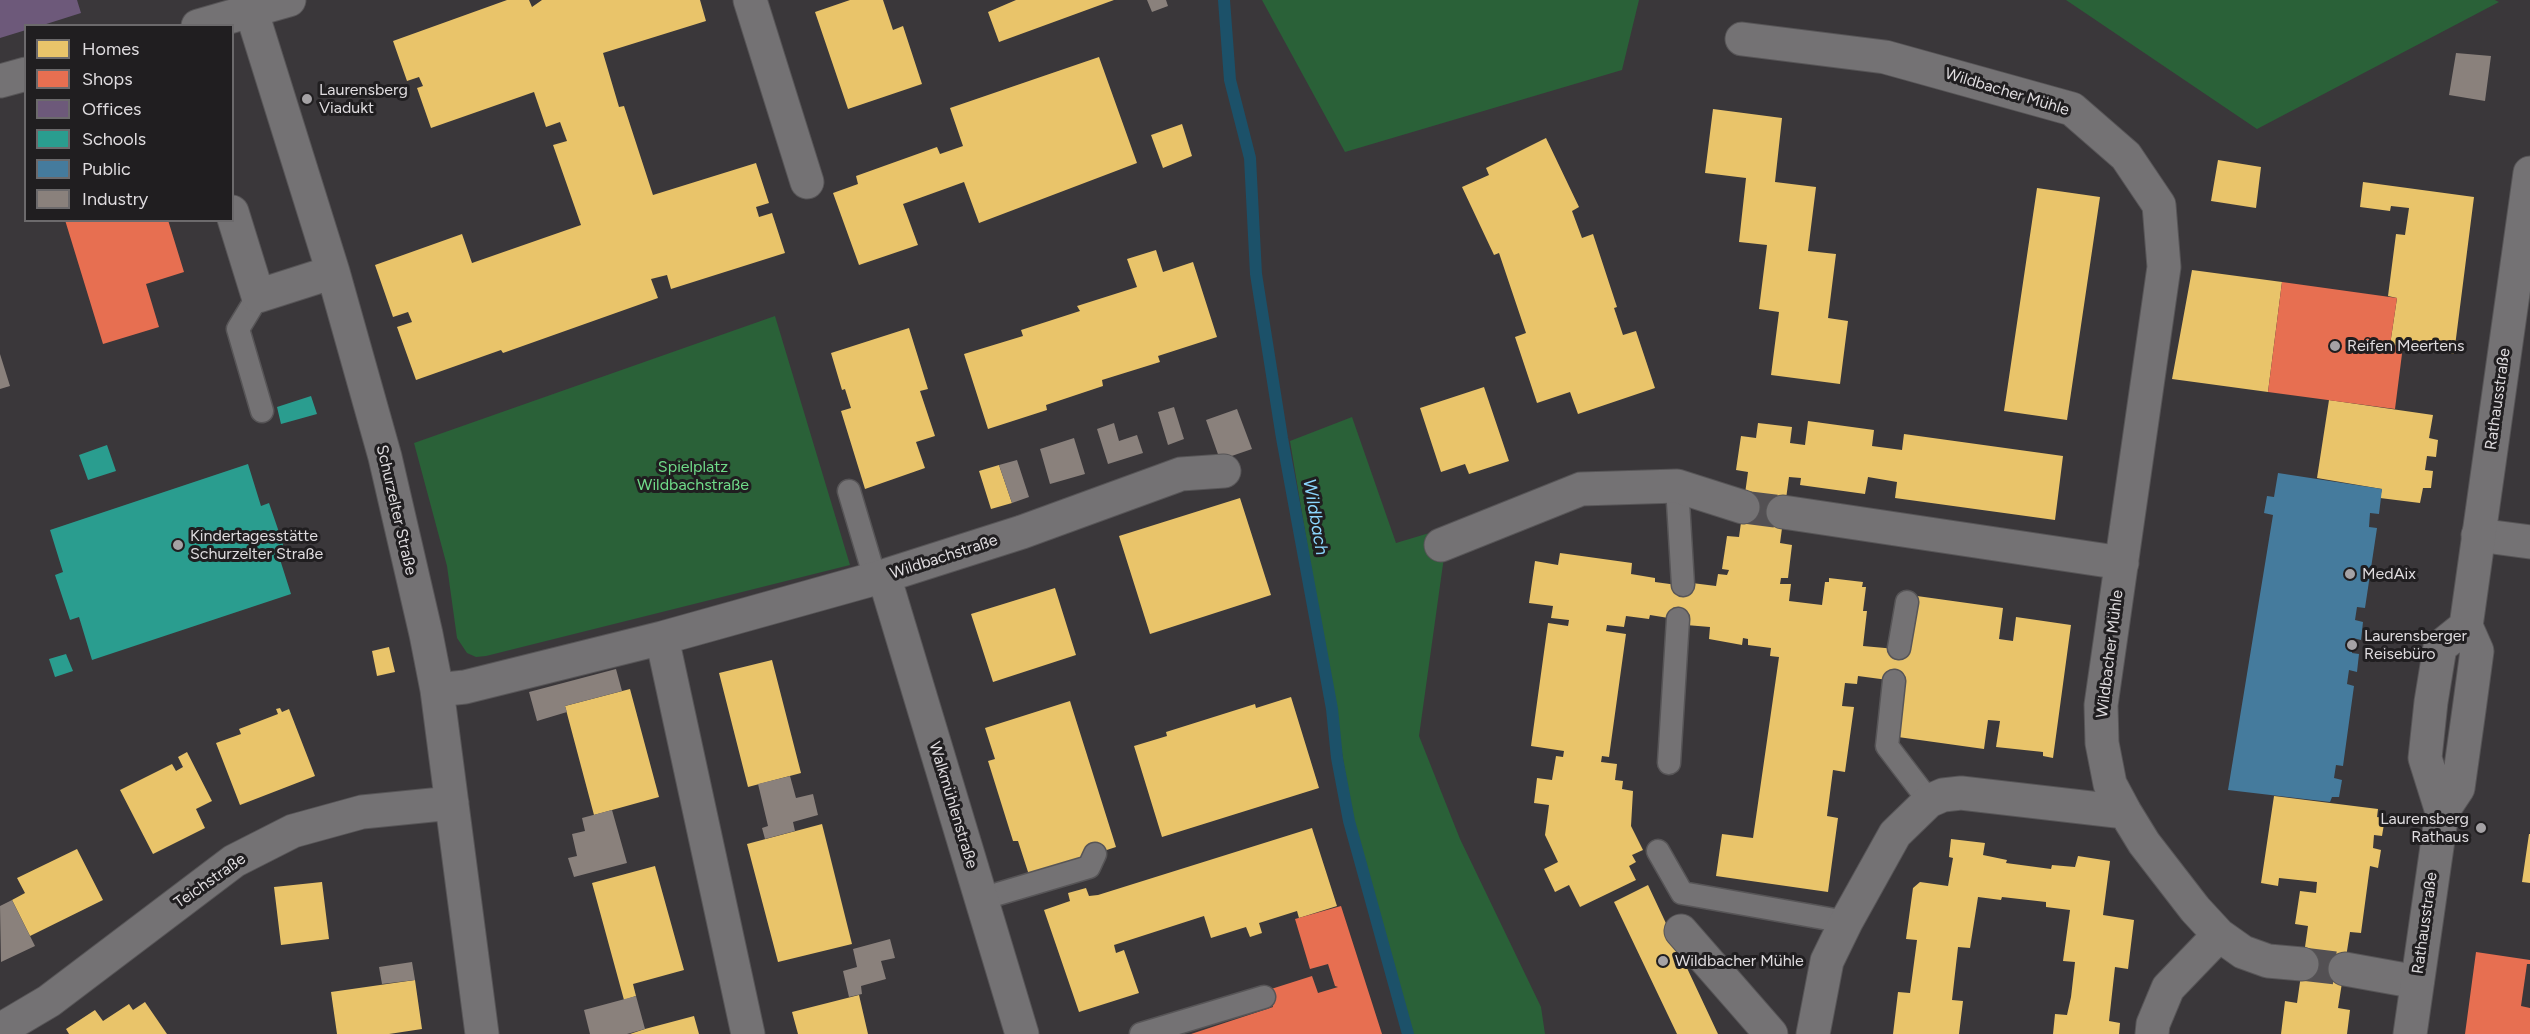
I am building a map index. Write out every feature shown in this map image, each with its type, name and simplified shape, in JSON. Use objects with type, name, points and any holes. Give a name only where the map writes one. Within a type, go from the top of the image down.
[{"type":"street","points":[[203,24],[249,5],[289,0]]},
{"type":"street","points":[[750,0],[807,182]]},
{"type":"street","name":"Schurzelter Straße","points":[[249,5],[333,272],[385,457],[437,690],[482,1034]]},
{"type":"street","name":"Wildbacher Mühle","points":[[1742,39],[1885,57],[2072,109],[2126,156],[2159,205],[2164,267],[2101,705],[2102,743],[2110,784],[2125,812],[2151,852],[2195,909],[2219,935],[2242,952],[2268,961],[2302,964]]},
{"type":"street","points":[[0,81],[24,75]]},
{"type":"street","name":"Rathausstraße","points":[[2410,1034],[2442,812],[2425,758],[2431,702],[2440,647],[2466,626],[2530,173]]},
{"type":"street","points":[[234,218],[258,296],[333,272]]},
{"type":"street","name":"Wildbachstraße","points":[[437,690],[465,687],[662,638],[879,577],[1022,532],[1181,474],[1224,471]]},
{"type":"street","points":[[1441,545],[1581,489],[1677,486],[1743,507]]},
{"type":"street","points":[[1783,512],[2122,563]]},
{"type":"street","points":[[2478,535],[2530,542]]},
{"type":"street","name":"Walkmühlenstraße","points":[[879,577],[1022,1034]]},
{"type":"street","points":[[662,638],[748,1034]]},
{"type":"street","points":[[1813,1034],[1827,961],[1846,922],[1895,834],[1929,801],[1943,795],[1961,793],[2125,812]]},
{"type":"street","name":"Teichstraße","points":[[7,1030],[49,1001],[234,861],[293,831],[362,812],[452,803]]},
{"type":"street","points":[[1681,931],[1771,1034]]},
{"type":"street","points":[[2152,1034],[2153,1024],[2168,988],[2219,935]]},
{"type":"street","points":[[2344,969],[2417,982]]},
{"type":"lane","points":[[258,296],[238,329],[262,411]]},
{"type":"lane","points":[[1677,486],[1683,585]]},
{"type":"lane","points":[[849,491],[879,577]]},
{"type":"lane","points":[[1899,648],[1907,602]]},
{"type":"lane","points":[[1669,763],[1678,619]]},
{"type":"lane","points":[[1894,681],[1887,746],[1929,801]]},
{"type":"lane","points":[[1658,851],[1682,894],[1846,922]]},
{"type":"lane","points":[[981,899],[1089,867],[1095,854]]},
{"type":"lane","points":[[1141,1034],[1264,997]]},
{"type":"green space","points":[[1262,0],[1639,0],[1622,70],[1345,152]]},
{"type":"green space","points":[[2066,0],[2495,0],[2499,2],[2257,129]]},
{"type":"green space","name":"Spielplatz Wildbachstraße","points":[[775,316],[850,565],[486,656],[476,657],[467,653],[457,638],[447,566],[414,443]]},
{"type":"green space","points":[[1352,417],[1396,543],[1436,531],[1444,557],[1419,736],[1460,839],[1541,1007],[1545,1034],[1413,1034],[1353,819],[1290,441]]},
{"type":"building: Homes","points":[[507,0],[529,0],[532,7],[542,0],[700,0],[706,21],[603,53],[619,107],[624,106],[653,195],[756,163],[769,203],[756,207],[759,217],[772,213],[785,253],[671,289],[667,275],[651,279],[658,298],[503,353],[501,350],[416,380],[397,327],[412,322],[408,312],[393,317],[375,265],[462,234],[472,263],[581,225],[553,145],[567,141],[560,122],[546,127],[534,92],[431,128],[417,88],[423,86],[419,77],[407,81],[393,41]]},
{"type":"building: Homes","points":[[850,0],[883,0],[893,30],[903,26],[922,84],[848,109],[815,12]]},
{"type":"building: Homes","points":[[1016,0],[1114,0],[999,42],[988,12]]},
{"type":"building: Homes","points":[[1099,57],[1137,163],[979,223],[964,182],[903,204],[918,245],[859,265],[833,193],[858,184],[856,176],[937,147],[940,154],[963,146],[950,108]]},
{"type":"building: Homes","points":[[1713,109],[1782,118],[1775,182],[1816,187],[1808,251],[1836,254],[1828,318],[1848,321],[1840,384],[1771,375],[1779,312],[1759,309],[1767,245],[1739,242],[1746,178],[1705,173]]},
{"type":"building: Homes","points":[[1182,124],[1192,156],[1163,168],[1151,135]]},
{"type":"building: Homes","points":[[1546,138],[1579,207],[1572,211],[1582,238],[1593,234],[1617,307],[1614,308],[1623,335],[1636,331],[1655,388],[1578,414],[1570,392],[1537,403],[1515,337],[1526,333],[1499,253],[1494,255],[1462,187],[1489,175],[1486,168]]},
{"type":"building: Homes","points":[[2218,160],[2261,167],[2256,208],[2211,201]]},
{"type":"building: Homes","points":[[2363,182],[2474,197],[2454,354],[2390,345],[2397,298],[2388,296],[2396,234],[2405,235],[2409,208],[2391,206],[2390,211],[2360,207]]},
{"type":"building: Homes","points":[[2037,188],[2100,197],[2067,420],[2004,411]]},
{"type":"building: Homes","points":[[1156,250],[1163,272],[1193,262],[1217,337],[1158,356],[1160,362],[1102,380],[1103,386],[1046,405],[1047,410],[988,429],[964,354],[1023,336],[1021,330],[1080,311],[1077,306],[1137,287],[1127,259]]},
{"type":"building: Homes","points":[[2192,270],[2282,282],[2268,392],[2172,379]]},
{"type":"building: Homes","points":[[909,328],[928,389],[920,391],[935,436],[916,442],[925,468],[865,489],[841,411],[851,408],[845,389],[842,390],[831,353]]},
{"type":"building: Homes","points":[[1484,387],[1509,461],[1469,474],[1465,464],[1441,472],[1420,408]]},
{"type":"building: Homes","points":[[2329,400],[2433,415],[2429,438],[2438,440],[2436,457],[2427,456],[2425,470],[2433,471],[2431,488],[2423,488],[2420,503],[2380,498],[2382,489],[2317,478]]},
{"type":"building: Homes","points":[[1808,421],[1874,430],[1872,446],[1902,450],[1904,434],[2063,456],[2055,520],[1895,498],[1897,482],[1868,477],[1865,494],[1800,485],[1801,478],[1789,477],[1780,543],[1792,545],[1788,578],[1781,578],[1780,584],[1791,584],[1789,601],[1822,605],[1825,582],[1829,582],[1829,578],[1863,582],[1862,587],[1866,587],[1863,611],[1867,611],[1863,646],[1907,650],[1917,596],[2003,608],[1999,639],[2013,641],[2016,617],[2071,625],[2053,758],[2043,756],[2043,752],[1996,747],[2000,721],[1988,720],[1984,749],[1898,737],[1903,682],[1858,676],[1857,684],[1845,683],[1842,706],[1854,707],[1845,772],[1833,770],[1827,816],[1838,818],[1828,892],[1716,876],[1722,834],[1753,838],[1779,657],[1770,656],[1771,648],[1748,645],[1748,639],[1743,638],[1742,645],[1709,639],[1710,627],[1686,625],[1687,621],[1650,615],[1649,619],[1626,616],[1624,627],[1607,625],[1606,631],[1626,634],[1609,757],[1602,756],[1601,762],[1617,764],[1615,780],[1623,781],[1622,789],[1633,791],[1631,826],[1643,850],[1632,855],[1636,862],[1629,866],[1636,880],[1580,907],[1569,885],[1555,892],[1544,869],[1558,862],[1545,835],[1549,805],[1534,803],[1537,778],[1552,780],[1556,756],[1563,757],[1564,751],[1531,746],[1548,623],[1568,626],[1569,620],[1551,618],[1553,606],[1529,603],[1535,561],[1558,565],[1560,553],[1632,563],[1631,574],[1655,578],[1655,582],[1692,587],[1692,583],[1716,586],[1718,574],[1727,575],[1729,570],[1722,569],[1727,536],[1739,537],[1748,472],[1736,470],[1741,436],[1756,438],[1758,423],[1792,427],[1790,443],[1805,445]]},
{"type":"building: Homes","points":[[999,465],[1012,503],[991,509],[979,471]]},
{"type":"building: Homes","points":[[1240,498],[1271,595],[1150,634],[1119,536]]},
{"type":"building: Homes","points":[[1055,588],[1076,655],[993,682],[971,614]]},
{"type":"building: Homes","points":[[389,647],[395,672],[377,676],[372,651]]},
{"type":"building: Homes","points":[[772,660],[801,773],[748,787],[719,673]]},
{"type":"building: Homes","points":[[630,689],[659,797],[594,815],[565,706]]},
{"type":"building: Homes","points":[[1291,697],[1319,788],[1162,837],[1134,746],[1167,736],[1166,732],[1255,704],[1256,708]]},
{"type":"building: Homes","points":[[1070,701],[1116,847],[1029,875],[1018,841],[1013,841],[988,761],[995,759],[985,728]]},
{"type":"building: Homes","points":[[280,708],[282,712],[289,709],[315,776],[240,805],[216,743],[241,734],[239,729],[278,714],[276,709]]},
{"type":"building: Homes","points":[[187,752],[212,801],[196,809],[205,828],[153,854],[120,790],[172,764],[176,771],[183,767],[178,757]]},
{"type":"building: Homes","points":[[2274,796],[2378,809],[2377,817],[2385,818],[2382,836],[2374,835],[2373,848],[2381,850],[2378,868],[2370,866],[2361,933],[2350,932],[2338,1008],[2350,1010],[2347,1034],[2281,1034],[2285,1001],[2297,1003],[2308,926],[2295,924],[2300,891],[2316,893],[2317,882],[2279,878],[2278,886],[2261,883]]},
{"type":"building: Homes","points":[[822,824],[852,944],[778,962],[747,844]]},
{"type":"building: Homes","points":[[1312,828],[1337,906],[1299,918],[1297,911],[1259,923],[1262,933],[1250,937],[1246,927],[1211,938],[1204,916],[1114,945],[1116,953],[1124,950],[1139,993],[1079,1012],[1044,910],[1070,901],[1068,893],[1086,888],[1089,896],[1098,895]]},
{"type":"building: Homes","points":[[2530,834],[2530,883],[2522,882]]},
{"type":"building: Homes","points":[[1951,839],[1985,843],[1983,855],[2007,860],[2006,863],[2051,869],[2052,865],[2075,867],[2078,856],[2110,861],[2103,915],[2134,920],[2128,969],[2115,967],[2109,1021],[2120,1023],[2119,1034],[2053,1034],[2055,1014],[2067,1015],[2071,997],[2075,962],[2063,961],[2070,910],[2046,907],[2046,902],[1978,897],[1970,948],[1958,947],[1952,1000],[1963,1001],[1959,1034],[1893,1034],[1898,992],[1910,993],[1917,940],[1906,939],[1913,888],[1920,882],[1948,886],[1953,858],[1949,857]]},
{"type":"building: Homes","points":[[77,849],[103,900],[30,936],[12,900],[25,893],[17,878]]},
{"type":"building: Homes","points":[[655,866],[684,970],[633,984],[636,996],[624,1000],[592,883]]},
{"type":"building: Homes","points":[[322,882],[329,939],[281,945],[274,887]]},
{"type":"building: Homes","name":"Wildbacher Mühle","points":[[1648,885],[1718,1034],[1677,1034],[1614,902]]},
{"type":"building: Homes","points":[[415,980],[422,1029],[389,1034],[337,1034],[331,992]]},
{"type":"building: Homes","points":[[859,995],[868,1034],[798,1034],[792,1012]]},
{"type":"building: Homes","points":[[145,1002],[167,1034],[69,1034],[66,1029],[95,1010],[103,1021],[129,1004],[133,1010]]},
{"type":"building: Homes","points":[[694,1016],[699,1034],[630,1034],[645,1029]]},
{"type":"building: Shops","points":[[66,222],[169,222],[184,272],[146,284],[159,327],[103,344]]},
{"type":"building: Shops","name":"Reifen Meertens","points":[[2282,282],[2397,298],[2390,345],[2403,346],[2395,409],[2268,392]]},
{"type":"building: Shops","points":[[1341,906],[1382,1034],[1191,1034],[1273,1007],[1268,990],[1312,976],[1318,993],[1338,987],[1335,986],[1328,964],[1310,969],[1295,919]]},
{"type":"building: Shops","points":[[2476,952],[2530,960],[2530,964],[2527,964],[2521,1006],[2530,1008],[2530,1034],[2465,1034]]},
{"type":"building: Offices","points":[[0,0],[77,0],[81,13],[46,24],[24,24],[24,31],[0,38]]},
{"type":"building: Schools","points":[[311,396],[317,414],[281,424],[277,407]]},
{"type":"building: Schools","points":[[107,445],[116,471],[88,480],[79,455]]},
{"type":"building: Schools","points":[[248,464],[261,506],[269,503],[281,538],[284,548],[277,550],[291,594],[92,660],[79,617],[70,620],[55,575],[63,572],[50,530]]},
{"type":"building: Schools","points":[[66,654],[73,671],[55,677],[49,659]]},
{"type":"building: Public","points":[[2278,473],[2382,489],[2379,514],[2370,513],[2369,527],[2377,528],[2365,608],[2357,607],[2355,620],[2363,622],[2361,640],[2353,638],[2352,645],[2352,653],[2359,654],[2357,672],[2349,670],[2347,684],[2354,686],[2343,766],[2336,765],[2334,778],[2342,780],[2339,797],[2332,797],[2330,802],[2228,790],[2273,515],[2264,513],[2267,496],[2274,497]]},
{"type":"building: Industry","points":[[1147,0],[1166,0],[1168,6],[1152,12]]},
{"type":"building: Industry","points":[[2456,53],[2491,56],[2485,101],[2449,95]]},
{"type":"building: Industry","points":[[0,354],[10,386],[0,389]]},
{"type":"building: Industry","points":[[1174,407],[1184,439],[1168,445],[1158,412]]},
{"type":"building: Industry","points":[[1237,409],[1252,449],[1220,460],[1206,420]]},
{"type":"building: Industry","points":[[1114,423],[1119,441],[1137,435],[1143,453],[1108,464],[1097,429]]},
{"type":"building: Industry","points":[[1074,438],[1085,474],[1050,484],[1040,449]]},
{"type":"building: Industry","points":[[1017,460],[1029,497],[1012,503],[999,465]]},
{"type":"building: Industry","points":[[616,669],[622,691],[565,706],[567,712],[537,721],[529,692]]},
{"type":"building: Industry","points":[[790,776],[796,798],[813,794],[818,815],[793,822],[795,831],[765,839],[762,828],[768,826],[758,784]]},
{"type":"building: Industry","points":[[612,810],[627,863],[574,877],[568,858],[577,856],[572,834],[585,831],[582,818]]},
{"type":"building: Industry","points":[[12,900],[35,946],[1,962],[0,906]]},
{"type":"building: Industry","points":[[890,939],[895,958],[881,961],[886,979],[861,986],[862,994],[849,997],[843,971],[857,967],[853,949]]},
{"type":"building: Industry","points":[[412,962],[415,980],[382,984],[379,967]]},
{"type":"building: Industry","points":[[636,996],[645,1029],[627,1034],[590,1034],[584,1010]]},
{"type":"waterway","name":"Wildbach","points":[[1224,0],[1230,80],[1250,158],[1256,274],[1282,438],[1332,709],[1337,758],[1349,821],[1408,1034]]},
{"type":"tunnel","points":[[1743,507],[1783,512]]},
{"type":"tunnel","points":[[2302,964],[2345,969]]},
{"type":"place","name":"Laurensberg Viadukt","points":[[307,99]]},
{"type":"place","name":"Reifen Meertens","points":[[2335,346]]},
{"type":"place","name":"Kindertagesstätte Schurzelter Straße","points":[[178,545]]},
{"type":"place","name":"MedAix","points":[[2350,574]]},
{"type":"place","name":"Laurensberger Reisebüro","points":[[2352,645]]},
{"type":"place","name":"Laurensberg Rathaus","points":[[2481,828]]},
{"type":"place","name":"Wildbacher Mühle","points":[[1663,961]]}]
